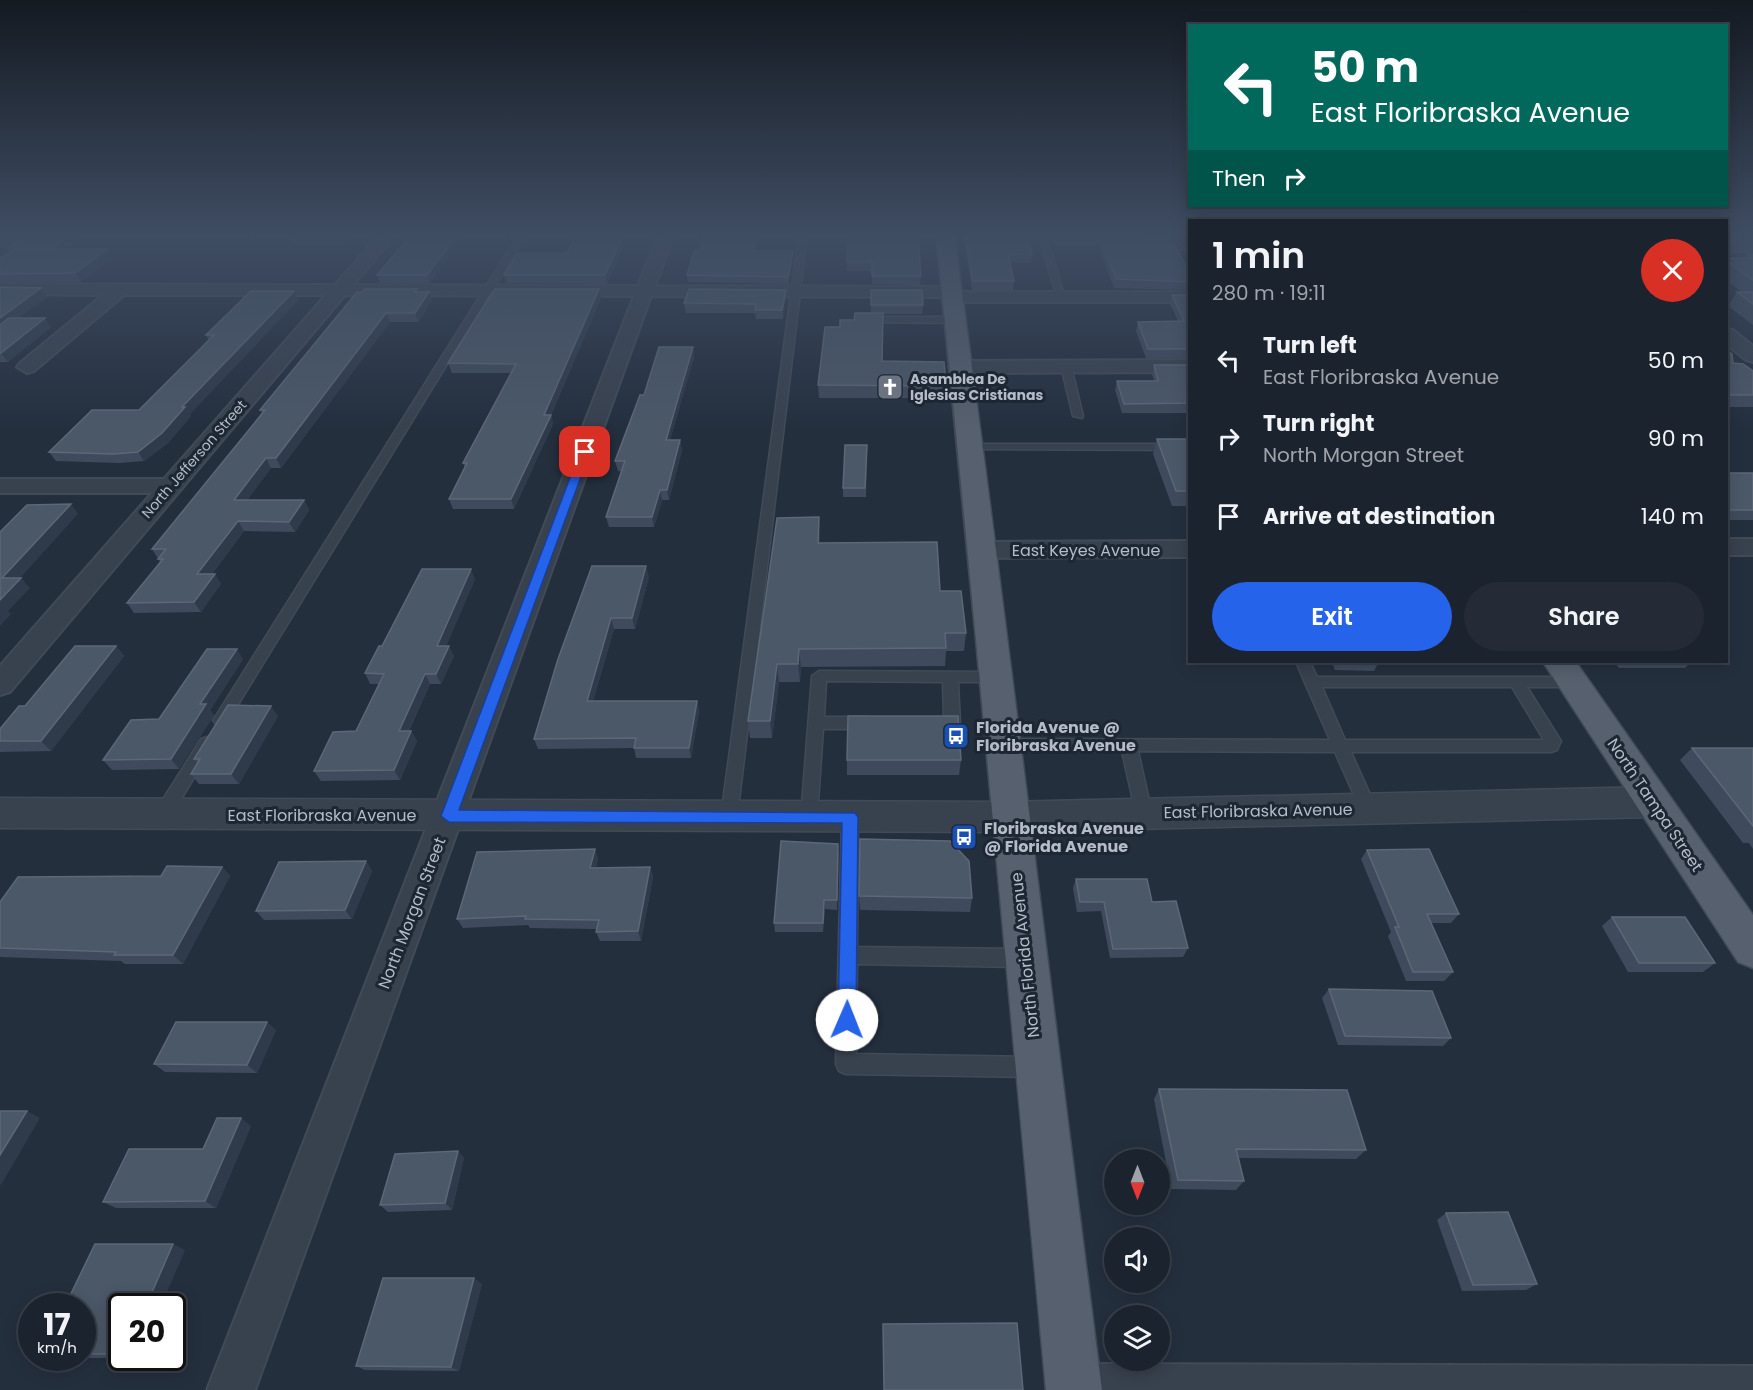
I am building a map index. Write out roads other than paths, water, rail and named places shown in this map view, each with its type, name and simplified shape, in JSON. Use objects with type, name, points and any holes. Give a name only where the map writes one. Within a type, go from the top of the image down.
[{"type":"main road","name":"North Florida Avenue","points":[[952,299],[983,550],[1009,817],[1074,1389]]},
{"type":"main road","name":"North Tampa Street","points":[[1566,672],[1753,949]]},
{"type":"street","points":[[27,367],[108,299]]},
{"type":"street","name":"North Jefferson Street","points":[[0,685],[332,299]]},
{"type":"street","name":"North Morgan Street","points":[[231,1390],[449,816],[641,299]]},
{"type":"street","points":[[898,299],[952,303],[1028,299]]},
{"type":"street","points":[[1728,336],[1753,356]]},
{"type":"street","points":[[959,367],[1188,366]]},
{"type":"street","points":[[0,486],[170,486]]},
{"type":"street","points":[[1728,547],[1753,547]]},
{"type":"street","name":"East Keyes Avenue","points":[[983,550],[1188,549]]},
{"type":"street","name":"East Floribraska Avenue","points":[[0,813],[1009,817],[1652,802]]},
{"type":"street","points":[[1074,1389],[1753,1390]]},
{"type":"lane","points":[[163,814],[483,299]]},
{"type":"lane","points":[[729,817],[794,299]]},
{"type":"lane","points":[[853,320],[952,303]]},
{"type":"lane","points":[[1066,366],[1078,416]]},
{"type":"lane","points":[[969,447],[1188,447]]},
{"type":"lane","points":[[1303,663],[1368,808]]},
{"type":"lane","points":[[1312,682],[1516,682],[1566,672]]},
{"type":"lane","points":[[810,817],[819,676],[996,677]]},
{"type":"lane","points":[[929,723],[952,724],[950,677]]},
{"type":"lane","points":[[1002,745],[1551,746],[1553,741],[1516,682]]},
{"type":"lane","points":[[816,723],[884,723]]},
{"type":"lane","points":[[1128,744],[1144,814]]},
{"type":"lane","points":[[850,817],[846,1064],[1037,1067]]},
{"type":"lane","points":[[848,955],[1025,958]]},
{"type":"place","name":"Asamblea De Iglesias Cristianas","points":[[890,387]]},
{"type":"place","name":"Florida Avenue @ Floribraska Avenue","points":[[956,736]]},
{"type":"place","name":"Floribraska Avenue @ Florida Avenue","points":[[964,837]]}]
